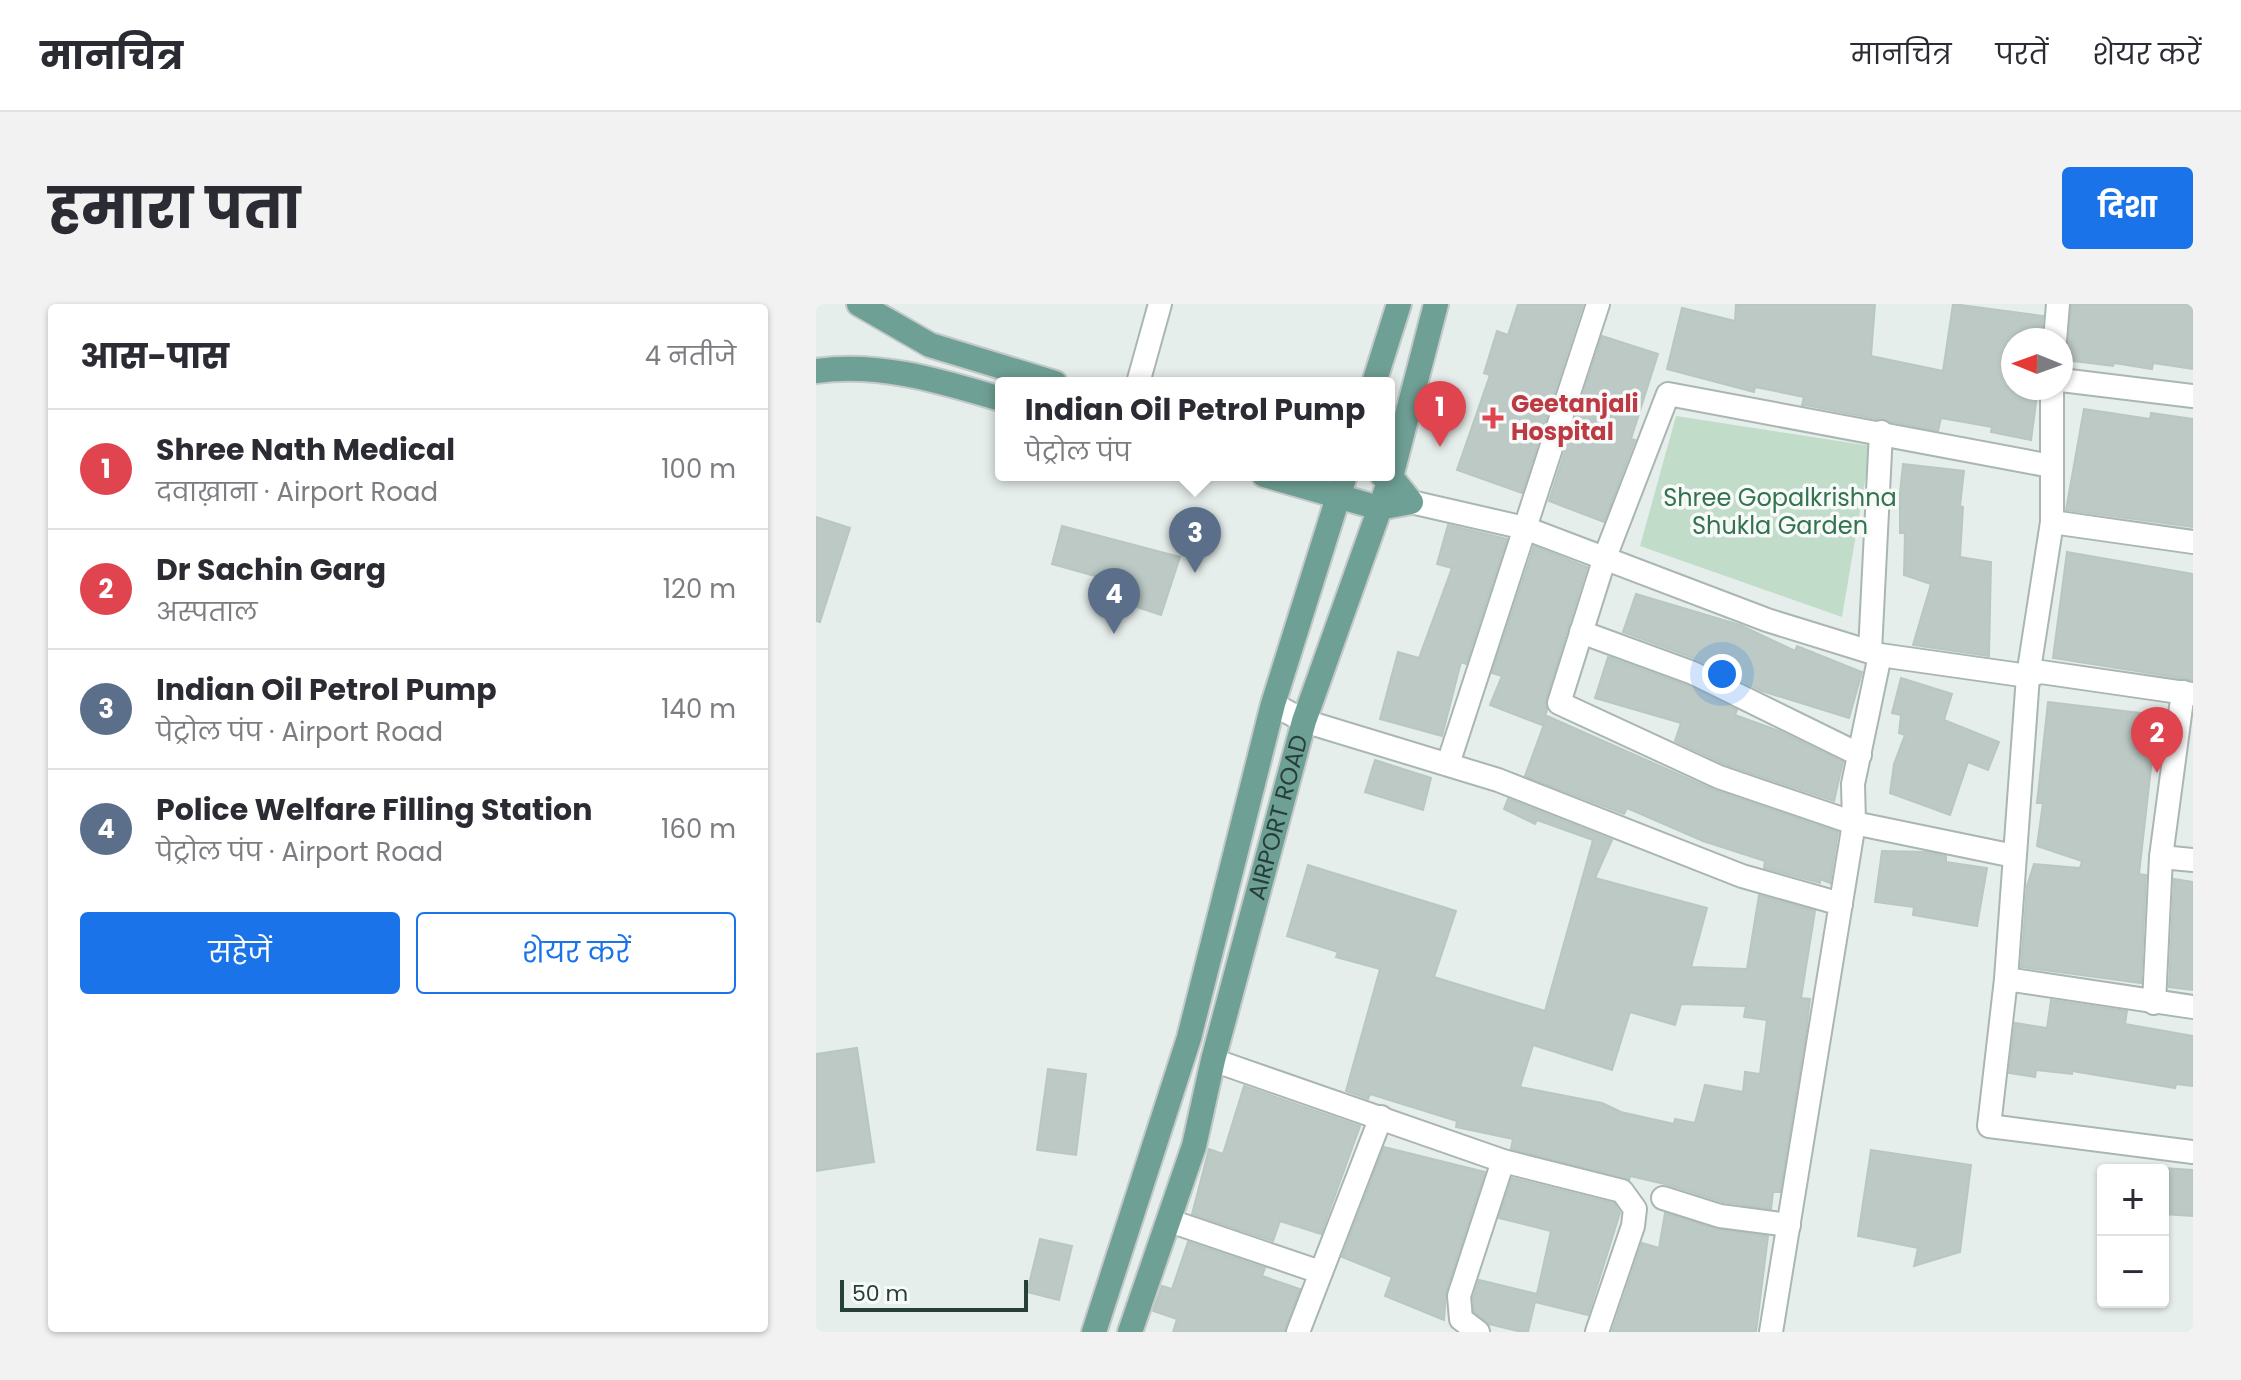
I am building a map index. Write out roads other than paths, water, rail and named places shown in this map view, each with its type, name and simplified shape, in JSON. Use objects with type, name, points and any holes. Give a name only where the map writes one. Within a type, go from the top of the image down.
[{"type":"main road","points":[[859,304],[930,345],[1035,377]]},
{"type":"main road","points":[[1376,377],[1399,304]]},
{"type":"main road","name":"AIRPORT ROAD","points":[[1395,445],[1436,304]]},
{"type":"main road","points":[[816,371],[852,366],[931,378],[995,397]]},
{"type":"main road","points":[[1307,481],[1342,486],[1379,508],[1411,502]]},
{"type":"main road","name":"AIRPORT ROAD","points":[[1130,1332],[1194,1146],[1213,1060],[1304,721],[1379,508],[1385,481]]},
{"type":"main road","points":[[1391,481],[1411,502]]},
{"type":"main road","name":"AIRPORT ROAD","points":[[1094,1332],[1189,1038],[1273,704],[1342,486]]},
{"type":"street","points":[[1140,377],[1160,304]]},
{"type":"street","points":[[1448,764],[1598,304]]},
{"type":"street","points":[[2056,328],[2058,304]]},
{"type":"street","points":[[2073,381],[2193,396]]},
{"type":"street","points":[[2014,856],[1854,823],[1719,777],[1559,703],[1605,557],[1668,394],[2051,466]]},
{"type":"street","points":[[2052,400],[2052,522],[2028,676],[2006,979],[1989,1126],[2193,1152]]},
{"type":"street","points":[[1771,1332],[1854,823],[1853,784],[1875,653],[1881,432]]},
{"type":"street","points":[[1411,502],[1525,528],[1767,620],[1875,653],[2028,676],[2041,672],[2188,693],[2161,857],[2154,1003]]},
{"type":"street","points":[[2052,522],[2193,542]]},
{"type":"street","points":[[1581,632],[1693,673],[1860,755]]},
{"type":"street","points":[[1273,704],[1304,721],[1498,780],[1742,876],[1841,904]]},
{"type":"street","points":[[2161,857],[2193,860]]},
{"type":"street","points":[[2006,979],[2193,1007]]},
{"type":"street","points":[[1213,1060],[1503,1161],[1622,1191],[1635,1209],[1633,1226],[1597,1332]]},
{"type":"street","points":[[1298,1332],[1381,1117]]},
{"type":"street","points":[[1478,1332],[1461,1319],[1459,1296],[1503,1161]]},
{"type":"street","points":[[1663,1198],[1720,1216],[1789,1225]]},
{"type":"street","points":[[1170,1221],[1320,1272]]},
{"type":"place","name":"Geetanjali Hospital","points":[[1493,418]]},
{"type":"place","name":"Shree Nath Medical","points":[[1440,447]]},
{"type":"place","name":"Indian Oil Petrol Pump","points":[[1195,573]]},
{"type":"place","name":"Police Welfare Filling Station","points":[[1114,634]]},
{"type":"place","name":"Dr Sachin Garg","points":[[2157,773]]},
{"type":"park label","name":"Shree Gopalkrishna Shukla Garden","points":[[1780,512]]}]
